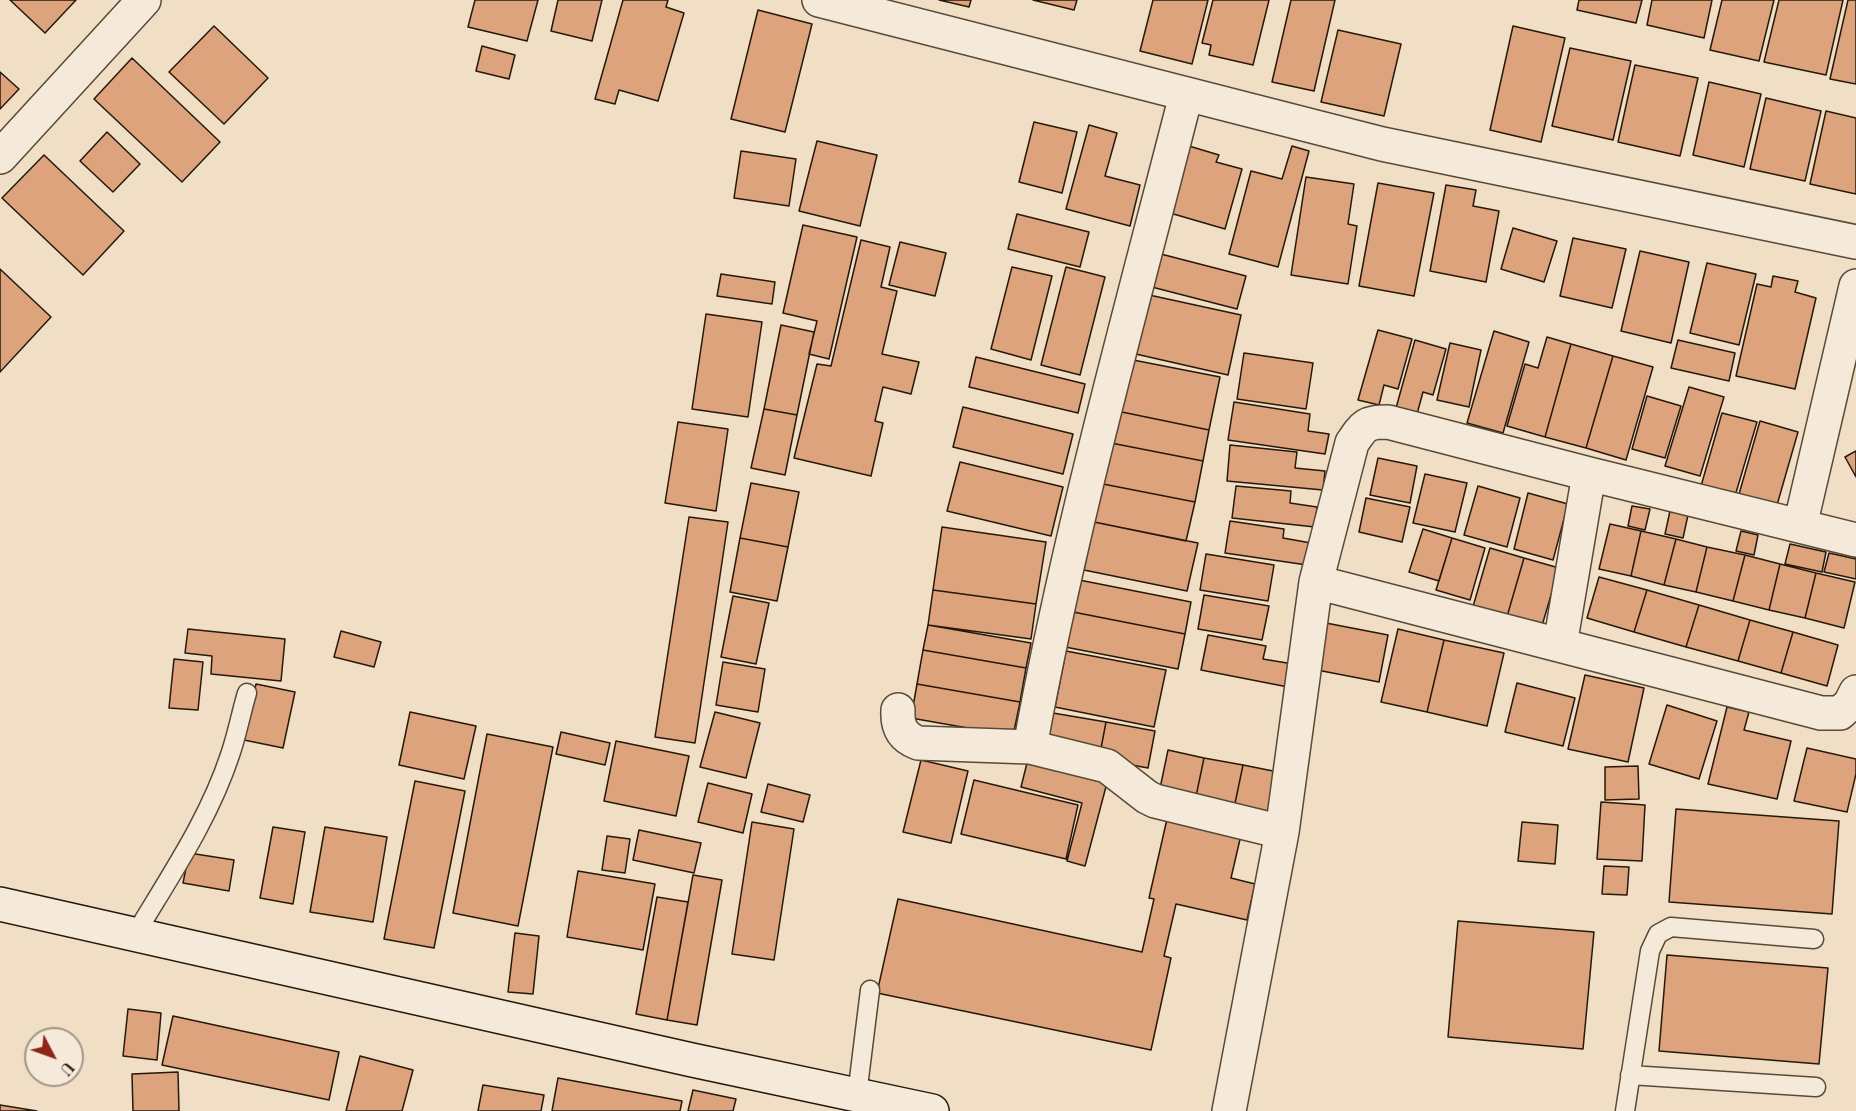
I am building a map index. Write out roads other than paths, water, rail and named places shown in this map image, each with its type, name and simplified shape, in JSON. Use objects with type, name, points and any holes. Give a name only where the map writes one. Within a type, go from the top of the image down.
[{"type":"street","points":[[0,157],[144,0]]},
{"type":"street","points":[[819,0],[1382,144],[1856,242]]},
{"type":"street","points":[[1030,747],[1042,682],[1096,446],[1186,95]]},
{"type":"street","points":[[1800,526],[1856,286]]},
{"type":"street","points":[[1229,1111],[1282,832],[1316,582],[1352,443],[1360,430],[1371,422],[1388,422],[1856,540]]},
{"type":"street","points":[[1560,645],[1589,474]]},
{"type":"street","points":[[1316,582],[1821,713],[1840,713],[1850,704],[1856,692]]},
{"type":"street","points":[[898,710],[899,727],[912,741],[918,743],[1030,747],[1107,766],[1155,801],[1282,832]]},
{"type":"street","points":[[0,904],[692,1060],[932,1111]]},
{"type":"lane","points":[[136,933],[197,831],[213,798],[230,756],[247,693]]},
{"type":"lane","points":[[1625,1111],[1650,951],[1658,934],[1671,927],[1814,939]]},
{"type":"lane","points":[[857,1095],[870,990]]},
{"type":"lane","points":[[1630,1076],[1816,1087]]}]
